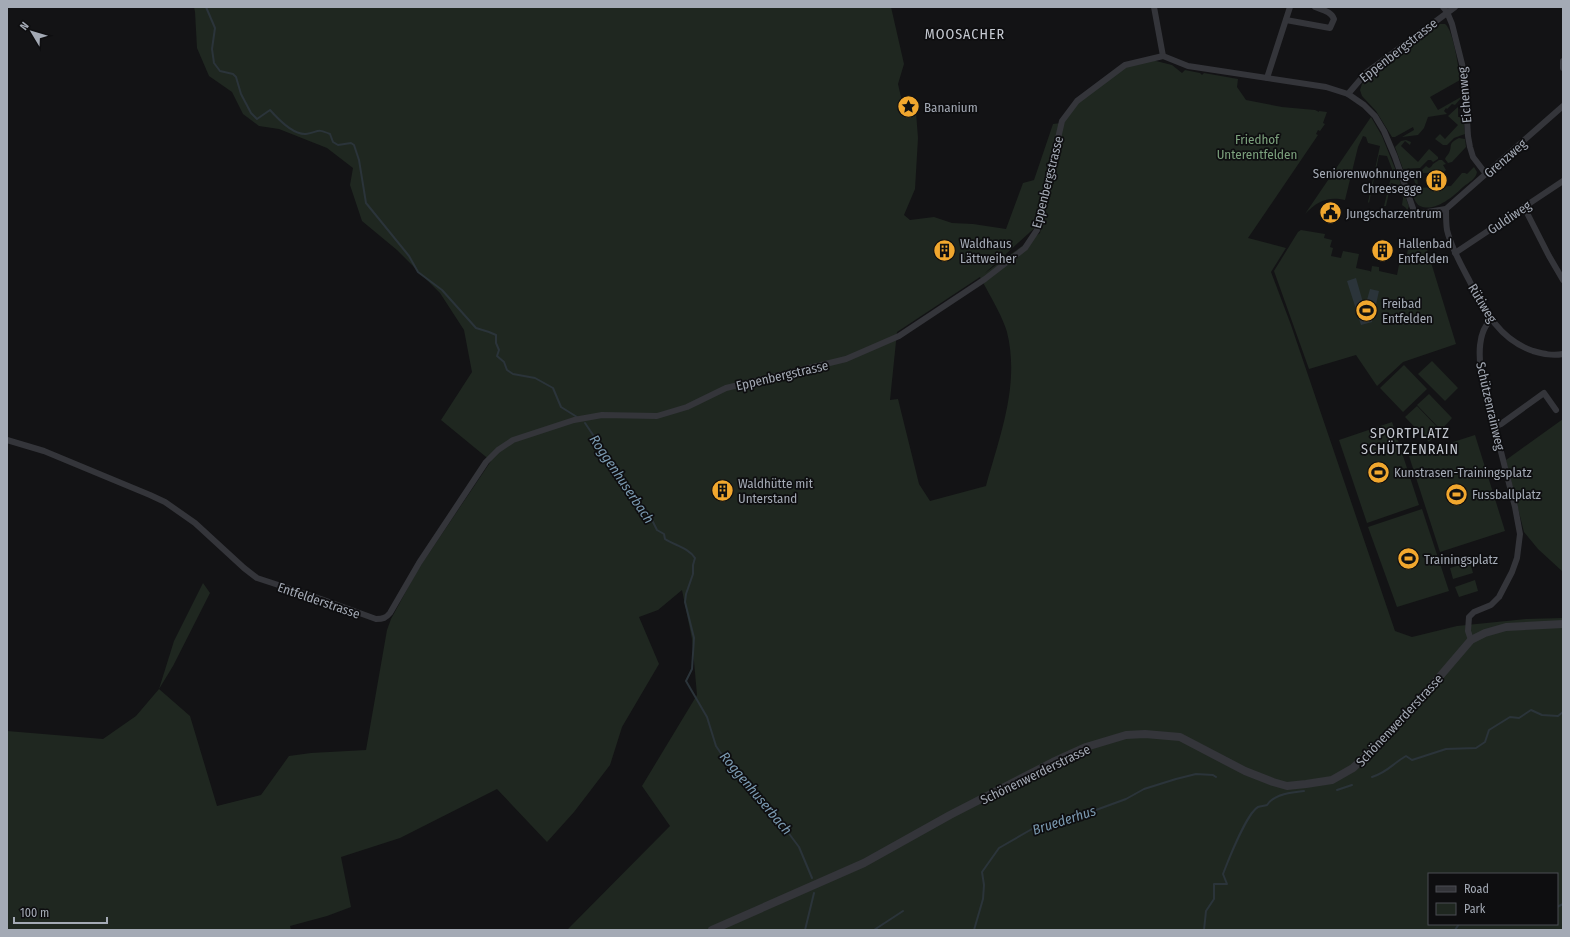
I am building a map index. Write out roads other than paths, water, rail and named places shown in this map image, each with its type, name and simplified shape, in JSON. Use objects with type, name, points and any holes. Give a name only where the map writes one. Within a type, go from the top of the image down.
[{"type":"street","points":[[1154,7],[1163,56],[1188,66],[1326,88],[1348,94],[1364,105],[1375,116],[1384,131],[1395,157],[1415,214],[1446,209]]},
{"type":"street","points":[[1267,78],[1290,7]]},
{"type":"street","points":[[1286,20],[1330,28],[1334,19],[1332,15],[1327,11],[1315,7]]},
{"type":"street","name":"Eppenbergstrasse","points":[[1348,94],[1366,72],[1445,10],[1455,7]]},
{"type":"street","name":"Eichenweg","points":[[1445,10],[1464,72],[1470,147],[1473,157],[1486,174]]},
{"type":"street","name":"Eppenbergstrasse","points":[[574,420],[602,415],[657,416],[687,407],[726,388],[846,359],[899,336],[1002,266],[1025,248],[1032,239],[1037,230],[1061,123],[1077,101],[1125,65],[1163,56]]},
{"type":"street","points":[[1563,61],[1563,68]]},
{"type":"street","name":"Grenzweg","points":[[1446,209],[1563,106]]},
{"type":"street","name":"Guldiweg","points":[[1455,253],[1563,182]]},
{"type":"street","points":[[1524,207],[1563,280]]},
{"type":"street","name":"Rütiweg","points":[[1446,209],[1447,230],[1455,253],[1491,320],[1506,336],[1518,344],[1545,354],[1554,356],[1563,354]]},
{"type":"street","name":"Schützenrainweg","points":[[1471,640],[1468,630],[1469,617],[1474,612],[1491,605],[1499,597],[1512,572],[1519,547],[1520,534],[1515,507],[1494,427],[1479,360],[1481,342],[1485,327],[1491,320]]},
{"type":"street","points":[[1494,427],[1501,424],[1544,394],[1556,410]]},
{"type":"street","name":"Entfelderstrasse","points":[[7,440],[51,454],[165,502],[195,523],[257,578],[322,599],[376,619],[386,618],[390,613],[419,563],[486,462],[498,450],[513,440],[574,420]]},
{"type":"street","name":"Schönenwerderstrasse","points":[[712,930],[864,863],[1053,762],[1086,747],[1126,735],[1145,734],[1180,737],[1245,771],[1287,786],[1332,780],[1353,768],[1412,709],[1471,640],[1485,633],[1506,627],[1563,624]]},
{"type":"waterway","name":"Roggenhuserbach","points":[[206,7],[215,28],[212,49],[214,63],[220,71],[233,74],[236,77],[241,94],[251,113],[257,119],[270,110],[282,122],[296,132],[306,134],[322,131],[330,134],[333,142],[338,145],[351,143],[354,145],[359,160],[366,203],[409,256],[418,272],[442,290],[476,328],[496,335],[496,343],[499,350],[497,356],[504,362],[507,370],[513,374],[535,378],[553,388],[561,407],[577,417]]},
{"type":"waterway","name":"Roggenhuserbach","points":[[585,423],[604,454],[610,460],[652,520],[657,530],[664,534],[665,539],[685,549],[695,558],[693,574],[686,594],[685,602],[694,638],[692,669],[686,681],[707,717],[716,746],[741,780],[778,816],[799,847],[812,878]]},
{"type":"waterway","points":[[1372,777],[1386,770],[1406,756],[1412,760],[1446,749],[1476,748],[1485,742],[1489,730],[1510,717],[1519,718],[1531,710],[1542,715],[1558,716],[1563,712]]},
{"type":"waterway","name":"Bruederhus","points":[[974,930],[983,899],[984,885],[982,872],[999,848],[1032,829],[1049,823],[1074,818],[1126,799],[1144,789],[1196,774],[1213,775],[1216,777]]},
{"type":"waterway","points":[[1337,790],[1352,785]]},
{"type":"waterway","points":[[1204,930],[1206,911],[1214,899],[1214,884],[1227,884],[1223,874],[1238,838],[1254,811],[1258,807],[1267,805],[1274,798],[1289,793],[1304,791]]},
{"type":"waterway","name":"Roggenhuserbach","points":[[805,930],[814,893]]},
{"type":"waterway","points":[[1558,906],[1563,904]]},
{"type":"waterway","points":[[874,930],[903,911]]},
{"type":"waterway","points":[[1455,930],[1458,925]]},
{"type":"place","name":"Bananium","points":[[909,107]]},
{"type":"place","name":"Seniorenwohnungen Chreesegge","points":[[1437,180]]},
{"type":"place","name":"Jungscharzentrum","points":[[1330,213]]},
{"type":"place","name":"Waldhaus Lättweiher","points":[[944,250]]},
{"type":"place","name":"Hallenbad Entfelden","points":[[1383,250]]},
{"type":"place","name":"Freibad Entfelden","points":[[1367,310]]},
{"type":"place","name":"Kunstrasen-Trainingsplatz","points":[[1379,472]]},
{"type":"place","name":"Waldhütte mit Unterstand","points":[[723,490]]},
{"type":"place","name":"Fussballplatz","points":[[1457,494]]},
{"type":"place","name":"Trainingsplatz","points":[[1409,559]]},
{"type":"district","name":"MOOSACHER","points":[[965,34]]},
{"type":"district","name":"SPORTPLATZ SCHÜTZENRAIN","points":[[1410,442]]},
{"type":"park label","name":"Friedhof Unterentfelden","points":[[1257,146]]}]
